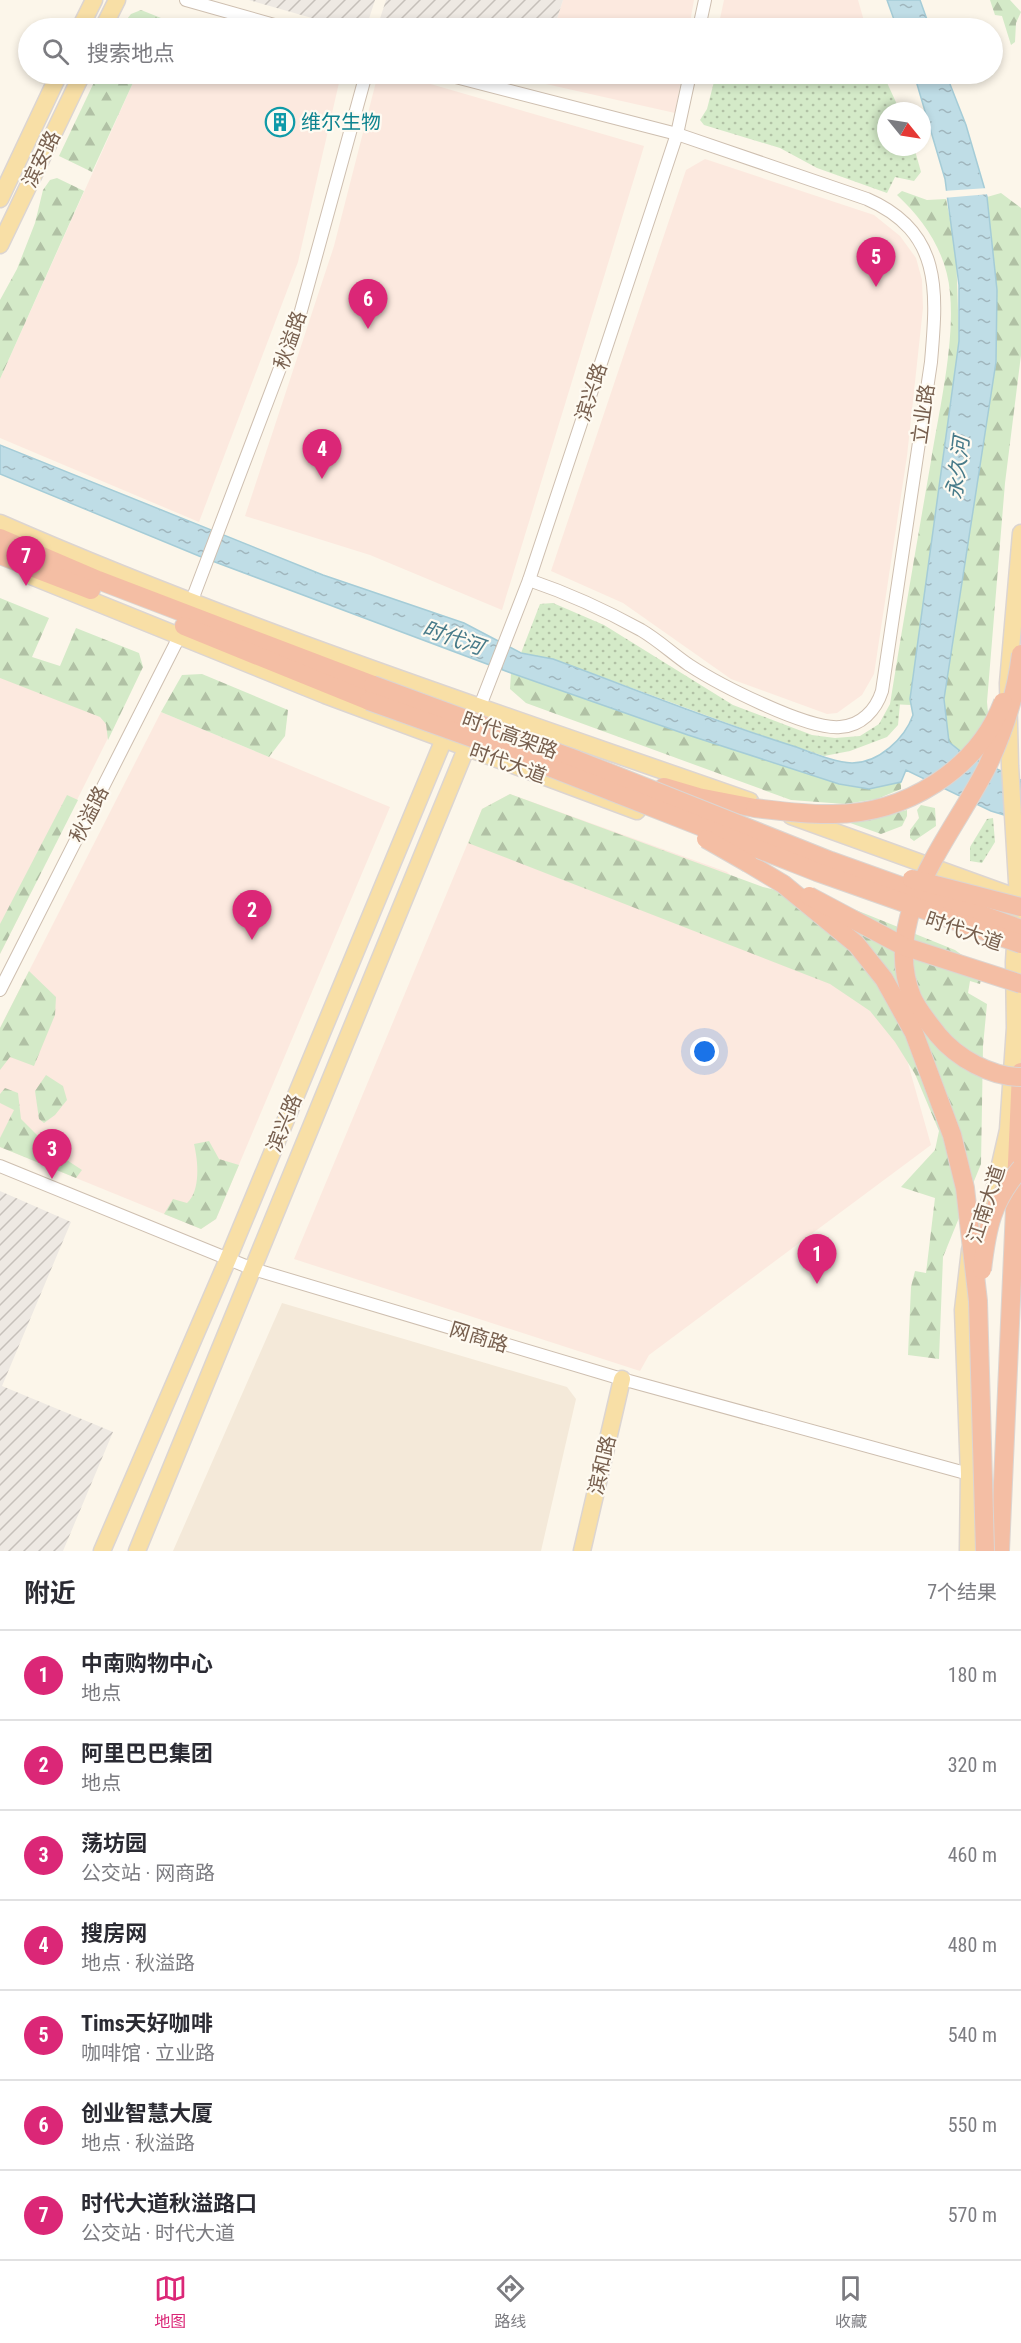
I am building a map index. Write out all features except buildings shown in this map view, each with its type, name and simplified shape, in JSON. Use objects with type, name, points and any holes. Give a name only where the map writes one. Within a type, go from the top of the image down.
[{"type":"highway","name":"时代高架路","points":[[0,538],[98,580],[578,760],[938,901],[1021,929]]},
{"type":"highway","name":"时代高架路","points":[[0,555],[207,634],[369,701],[506,750],[817,872],[1019,947]]},
{"type":"highway","points":[[578,760],[698,798],[755,808],[834,814],[868,811],[897,803],[926,790],[968,757],[985,737],[1001,708],[1021,646]]},
{"type":"highway","points":[[1021,654],[1010,713],[986,768],[928,872],[911,910],[904,953],[912,997],[944,1042],[980,1068],[1021,1077]]},
{"type":"highway","points":[[621,795],[726,850],[783,884],[828,904],[903,946],[1021,984]]},
{"type":"highway","points":[[804,849],[1020,902]]},
{"type":"highway","points":[[783,884],[856,944],[884,979],[914,1033],[938,1093],[966,1188],[978,1301],[985,1551]]},
{"type":"highway","points":[[1000,1551],[1021,1072]]},
{"type":"highway","points":[[978,1301],[985,1242],[993,1208],[1005,1186],[1021,1168]]},
{"type":"highway","points":[[1010,1551],[1021,1355]]},
{"type":"main road","points":[[85,18],[94,0]]},
{"type":"main road","points":[[108,18],[117,0]]},
{"type":"main road","name":"滨安路","points":[[0,198],[54,84]]},
{"type":"main road","name":"滨安路","points":[[0,245],[77,84]]},
{"type":"main road","points":[[0,523],[98,565],[372,670],[480,706],[1020,902]]},
{"type":"main road","name":"江南大道","points":[[968,1551],[969,1474],[963,1310],[970,1250],[994,1191],[1008,1130],[1018,1026],[1020,902],[1010,766],[1008,683],[1021,533]]},
{"type":"main road","name":"时代大道","points":[[0,563],[179,637],[444,739],[986,941],[1019,947]]},
{"type":"main road","name":"滨兴路","points":[[102,1551],[228,1259],[444,739],[480,706]]},
{"type":"main road","name":"滨兴路","points":[[137,1551],[379,956],[468,747],[480,706]]},
{"type":"main road","name":"滨和路","points":[[582,1551],[622,1379]]},
{"type":"street","points":[[186,0],[250,18]]},
{"type":"street","points":[[701,18],[705,0]]},
{"type":"street","name":"秋溢路","points":[[192,600],[299,318],[363,84]]},
{"type":"street","name":"立业路","points":[[483,84],[677,134],[884,206],[909,226],[926,249],[934,278],[935,322],[931,362],[882,691],[879,702],[862,720],[841,728],[819,725],[759,702],[691,666],[644,632],[583,598],[529,580]]},
{"type":"street","name":"滨兴路","points":[[480,706],[529,580],[677,134],[688,84]]},
{"type":"street","name":"秋溢路","points":[[0,990],[179,637]]},
{"type":"street","name":"网商路","points":[[0,1166],[253,1269],[622,1379],[969,1474]]},
{"type":"shaded area","points":[[249,0],[375,0],[369,18],[312,18]]},
{"type":"shaded area","points":[[386,0],[563,0],[557,18],[380,18]]},
{"type":"shaded area","points":[[563,0],[694,0],[691,18],[557,18]]},
{"type":"shaded area","points":[[724,0],[858,0],[863,18],[720,18]]},
{"type":"shaded area","points":[[133,84],[339,84],[298,262],[199,522],[0,438],[0,379]]},
{"type":"shaded area","points":[[375,84],[430,84],[644,146],[502,610],[370,555],[245,516],[334,246]]},
{"type":"shaded area","points":[[546,84],[680,84],[675,113]]},
{"type":"shaded area","points":[[705,159],[874,215],[900,236],[916,258],[922,280],[923,308],[907,456],[874,674],[862,695],[837,713],[827,714],[731,679],[623,603],[551,571],[686,170]]},
{"type":"shaded area","points":[[0,657],[121,712],[0,954]]},
{"type":"shaded area","points":[[161,712],[390,807],[216,1219],[201,1229],[0,1147],[0,1028]]},
{"type":"shaded area","points":[[510,794],[727,872],[902,1042],[931,1145],[649,1355],[640,1371],[294,1259],[482,809]]},
{"type":"shaded area","points":[[0,1191],[71,1222],[2,1386],[113,1432],[63,1551],[0,1551]]},
{"type":"shaded area","points":[[282,1303],[567,1387],[576,1399],[541,1551],[173,1551]]},
{"type":"green space","points":[[990,0],[1010,0],[1021,12],[1016,23],[1015,42],[1011,45],[1002,16],[995,15]]},
{"type":"green space","points":[[141,10],[161,18],[128,18]]},
{"type":"green space","points":[[93,84],[132,84],[92,172],[59,156]]},
{"type":"green space","points":[[713,84],[888,84],[896,102],[877,102],[877,156],[917,156],[921,172],[914,181],[895,177],[887,193],[817,168],[780,148],[704,125],[700,120],[707,109]]},
{"type":"green space","points":[[57,178],[84,191],[0,379],[0,300],[17,269],[35,223],[43,190],[50,180]]},
{"type":"green space","points":[[902,191],[927,200],[946,199],[956,249],[959,341],[911,705],[890,704],[945,377],[951,313],[948,279],[939,252],[917,216],[897,195]]},
{"type":"green space","points":[[1001,193],[1021,208],[1021,355],[1005,483],[987,702],[993,767],[964,754],[948,742],[944,699],[996,362],[997,290],[987,197]]},
{"type":"green space","points":[[0,598],[49,618],[32,657],[60,666],[76,628],[139,653],[143,667],[108,740],[106,724],[100,717],[0,678]]},
{"type":"green space","points":[[553,603],[604,625],[733,705],[812,735],[835,738],[860,736],[879,724],[890,704],[900,704],[898,725],[887,737],[850,751],[824,756],[757,734],[553,659],[521,653],[540,604]]},
{"type":"green space","points":[[511,673],[839,784],[869,789],[901,782],[901,789],[877,799],[845,804],[791,800],[526,703],[510,689]]},
{"type":"green space","points":[[202,674],[288,710],[285,736],[269,757],[161,712],[182,675]]},
{"type":"green space","points":[[510,794],[763,887],[851,908],[955,950],[983,970],[980,984],[970,981],[968,993],[987,1004],[983,1046],[981,1164],[943,1257],[939,1359],[908,1355],[911,1287],[915,1271],[926,1273],[935,1198],[901,1187],[935,1150],[939,1131],[915,1074],[895,1042],[870,1011],[830,984],[468,843],[482,809]]},
{"type":"green space","points":[[67,795],[78,800],[0,954],[0,924]]},
{"type":"green space","points":[[921,805],[935,808],[936,826],[914,841],[910,838],[910,830],[919,818],[917,810]]},
{"type":"green space","points":[[907,810],[902,826],[881,834],[839,819],[876,818]]},
{"type":"green space","points":[[993,818],[995,842],[982,863],[970,861],[970,847],[987,819]]},
{"type":"green space","points":[[29,971],[56,997],[55,1015],[34,1066],[10,1057],[0,1070],[0,1028]]},
{"type":"green space","points":[[46,1075],[63,1086],[67,1100],[55,1115],[44,1123],[39,1119],[35,1091]]},
{"type":"green space","points":[[5,1088],[18,1093],[21,1119],[53,1151],[82,1170],[76,1178],[0,1147],[0,1138],[14,1110],[0,1103],[0,1094]]},
{"type":"green space","points":[[209,1141],[219,1159],[239,1165],[216,1219],[201,1229],[164,1214],[173,1199],[187,1203],[195,1191],[197,1159],[194,1144]]},
{"type":"water","points":[[887,0],[920,0],[926,18],[893,18]]},
{"type":"water","points":[[917,84],[950,84],[966,125],[987,197],[997,290],[996,362],[944,699],[949,742],[964,754],[1021,780],[1021,820],[991,811],[906,770],[901,782],[869,789],[839,784],[688,735],[511,673],[199,556],[0,474],[0,445],[323,575],[464,623],[521,653],[553,659],[701,714],[829,758],[852,763],[862,762],[890,748],[904,732],[913,715],[910,699],[959,341],[959,285],[945,179],[931,132],[931,102],[922,102]]},
{"type":"pier","points":[[988,188],[990,194],[943,198],[943,191]]},
{"type":"place","name":"维尔生物","points":[[280,122]]},
{"type":"place","name":"Tims天好咖啡","points":[[876,287]]},
{"type":"place","name":"创业智慧大厦","points":[[368,329]]},
{"type":"place","name":"搜房网","points":[[322,479]]},
{"type":"place","name":"时代大道秋溢路口","points":[[26,586]]},
{"type":"place","name":"阿里巴巴集团","points":[[252,940]]},
{"type":"place","name":"荡坊园","points":[[52,1179]]},
{"type":"place","name":"中南购物中心","points":[[817,1284]]},
{"type":"water label","name":"永久河","points":[[958,468]]},
{"type":"water label","name":"时代河","points":[[453,638]]}]
